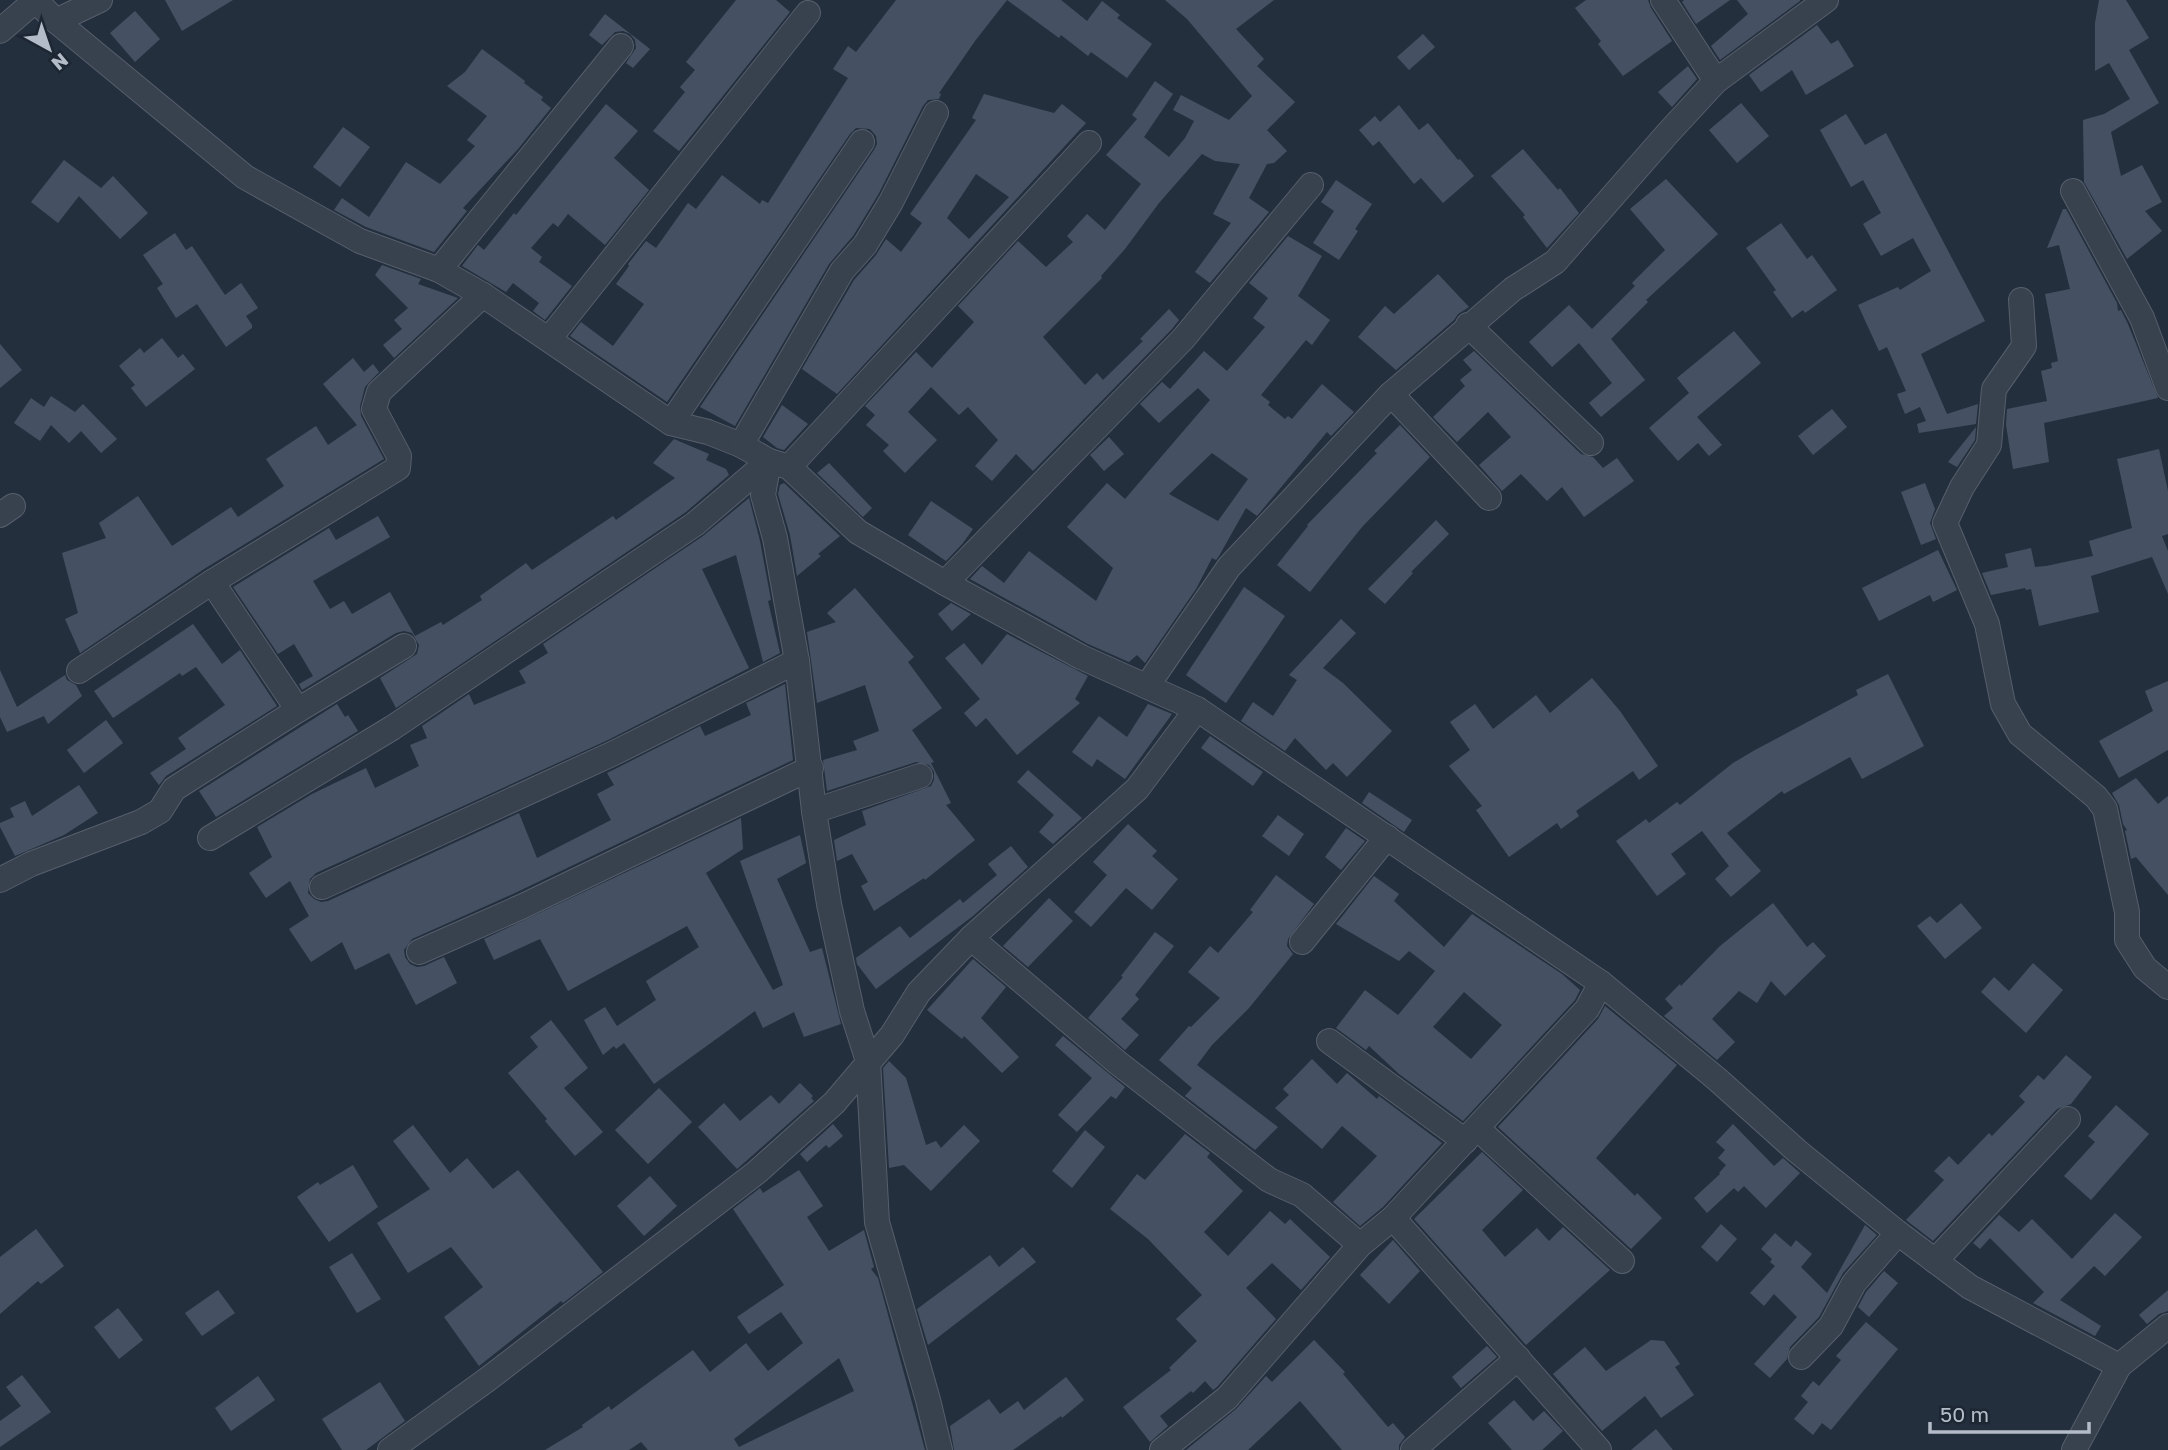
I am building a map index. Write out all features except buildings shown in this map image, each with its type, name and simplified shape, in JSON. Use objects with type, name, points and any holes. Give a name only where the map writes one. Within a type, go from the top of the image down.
[{"type":"street","points":[[0,30],[35,0],[245,177],[360,241],[439,270],[483,295],[671,423],[708,432],[779,464],[858,532],[945,583],[1081,657],[1197,709],[1601,983],[1898,1233],[1970,1287],[2119,1366]]},
{"type":"street","points":[[56,20],[100,0]]},
{"type":"street","points":[[1662,0],[1716,81]]},
{"type":"street","points":[[1147,686],[1229,567],[1391,394],[1468,325],[1513,289],[1555,262],[1716,81],[1826,0]]},
{"type":"street","points":[[549,340],[808,13]]},
{"type":"street","points":[[439,270],[621,46]]},
{"type":"street","points":[[741,446],[842,271],[865,245],[891,202],[936,113]]},
{"type":"street","points":[[671,423],[862,142]]},
{"type":"street","points":[[210,838],[392,728],[695,524],[779,464],[1089,143]]},
{"type":"street","points":[[945,583],[1184,339],[1311,185]]},
{"type":"street","points":[[2073,191],[2142,318],[2168,388]]},
{"type":"street","points":[[79,671],[212,582],[398,468],[399,456],[374,409],[379,392],[483,295]]},
{"type":"street","points":[[2021,300],[2024,346],[1994,389],[1989,444],[1962,487],[1945,523],[1987,624],[2003,704],[2020,734],[2096,797],[2105,809],[2127,912],[2127,940],[2145,968],[2168,987]]},
{"type":"street","points":[[1468,325],[1591,443]]},
{"type":"street","points":[[1391,394],[1489,498]]},
{"type":"street","points":[[779,464],[763,495],[775,538],[797,661],[814,811],[832,917],[852,1010],[869,1061],[877,1222],[940,1450]]},
{"type":"street","points":[[212,582],[298,710]]},
{"type":"street","points":[[0,880],[31,864],[160,811],[174,789],[404,646]]},
{"type":"street","points":[[322,887],[614,753],[797,661]]},
{"type":"street","points":[[390,1450],[488,1379],[757,1172],[834,1103],[892,1035],[919,992],[971,938],[1137,789],[1197,709]]},
{"type":"street","points":[[419,952],[521,907],[811,768]]},
{"type":"street","points":[[814,811],[919,776]]},
{"type":"street","points":[[1302,942],[1387,837]]},
{"type":"street","points":[[971,938],[1118,1063],[1269,1180],[1302,1195],[1360,1245]]},
{"type":"street","points":[[1162,1450],[1227,1398],[1360,1245],[1393,1218],[1587,1009],[1601,983]]},
{"type":"street","points":[[1329,1041],[1471,1135],[1622,1261]]},
{"type":"street","points":[[1935,1261],[2068,1119]]},
{"type":"street","points":[[1393,1218],[1599,1450]]},
{"type":"street","points":[[1801,1357],[1831,1326],[1854,1283],[1898,1233]]},
{"type":"street","points":[[2074,1450],[2119,1366],[2168,1326]]},
{"type":"street","points":[[1413,1450],[1518,1359]]}]
